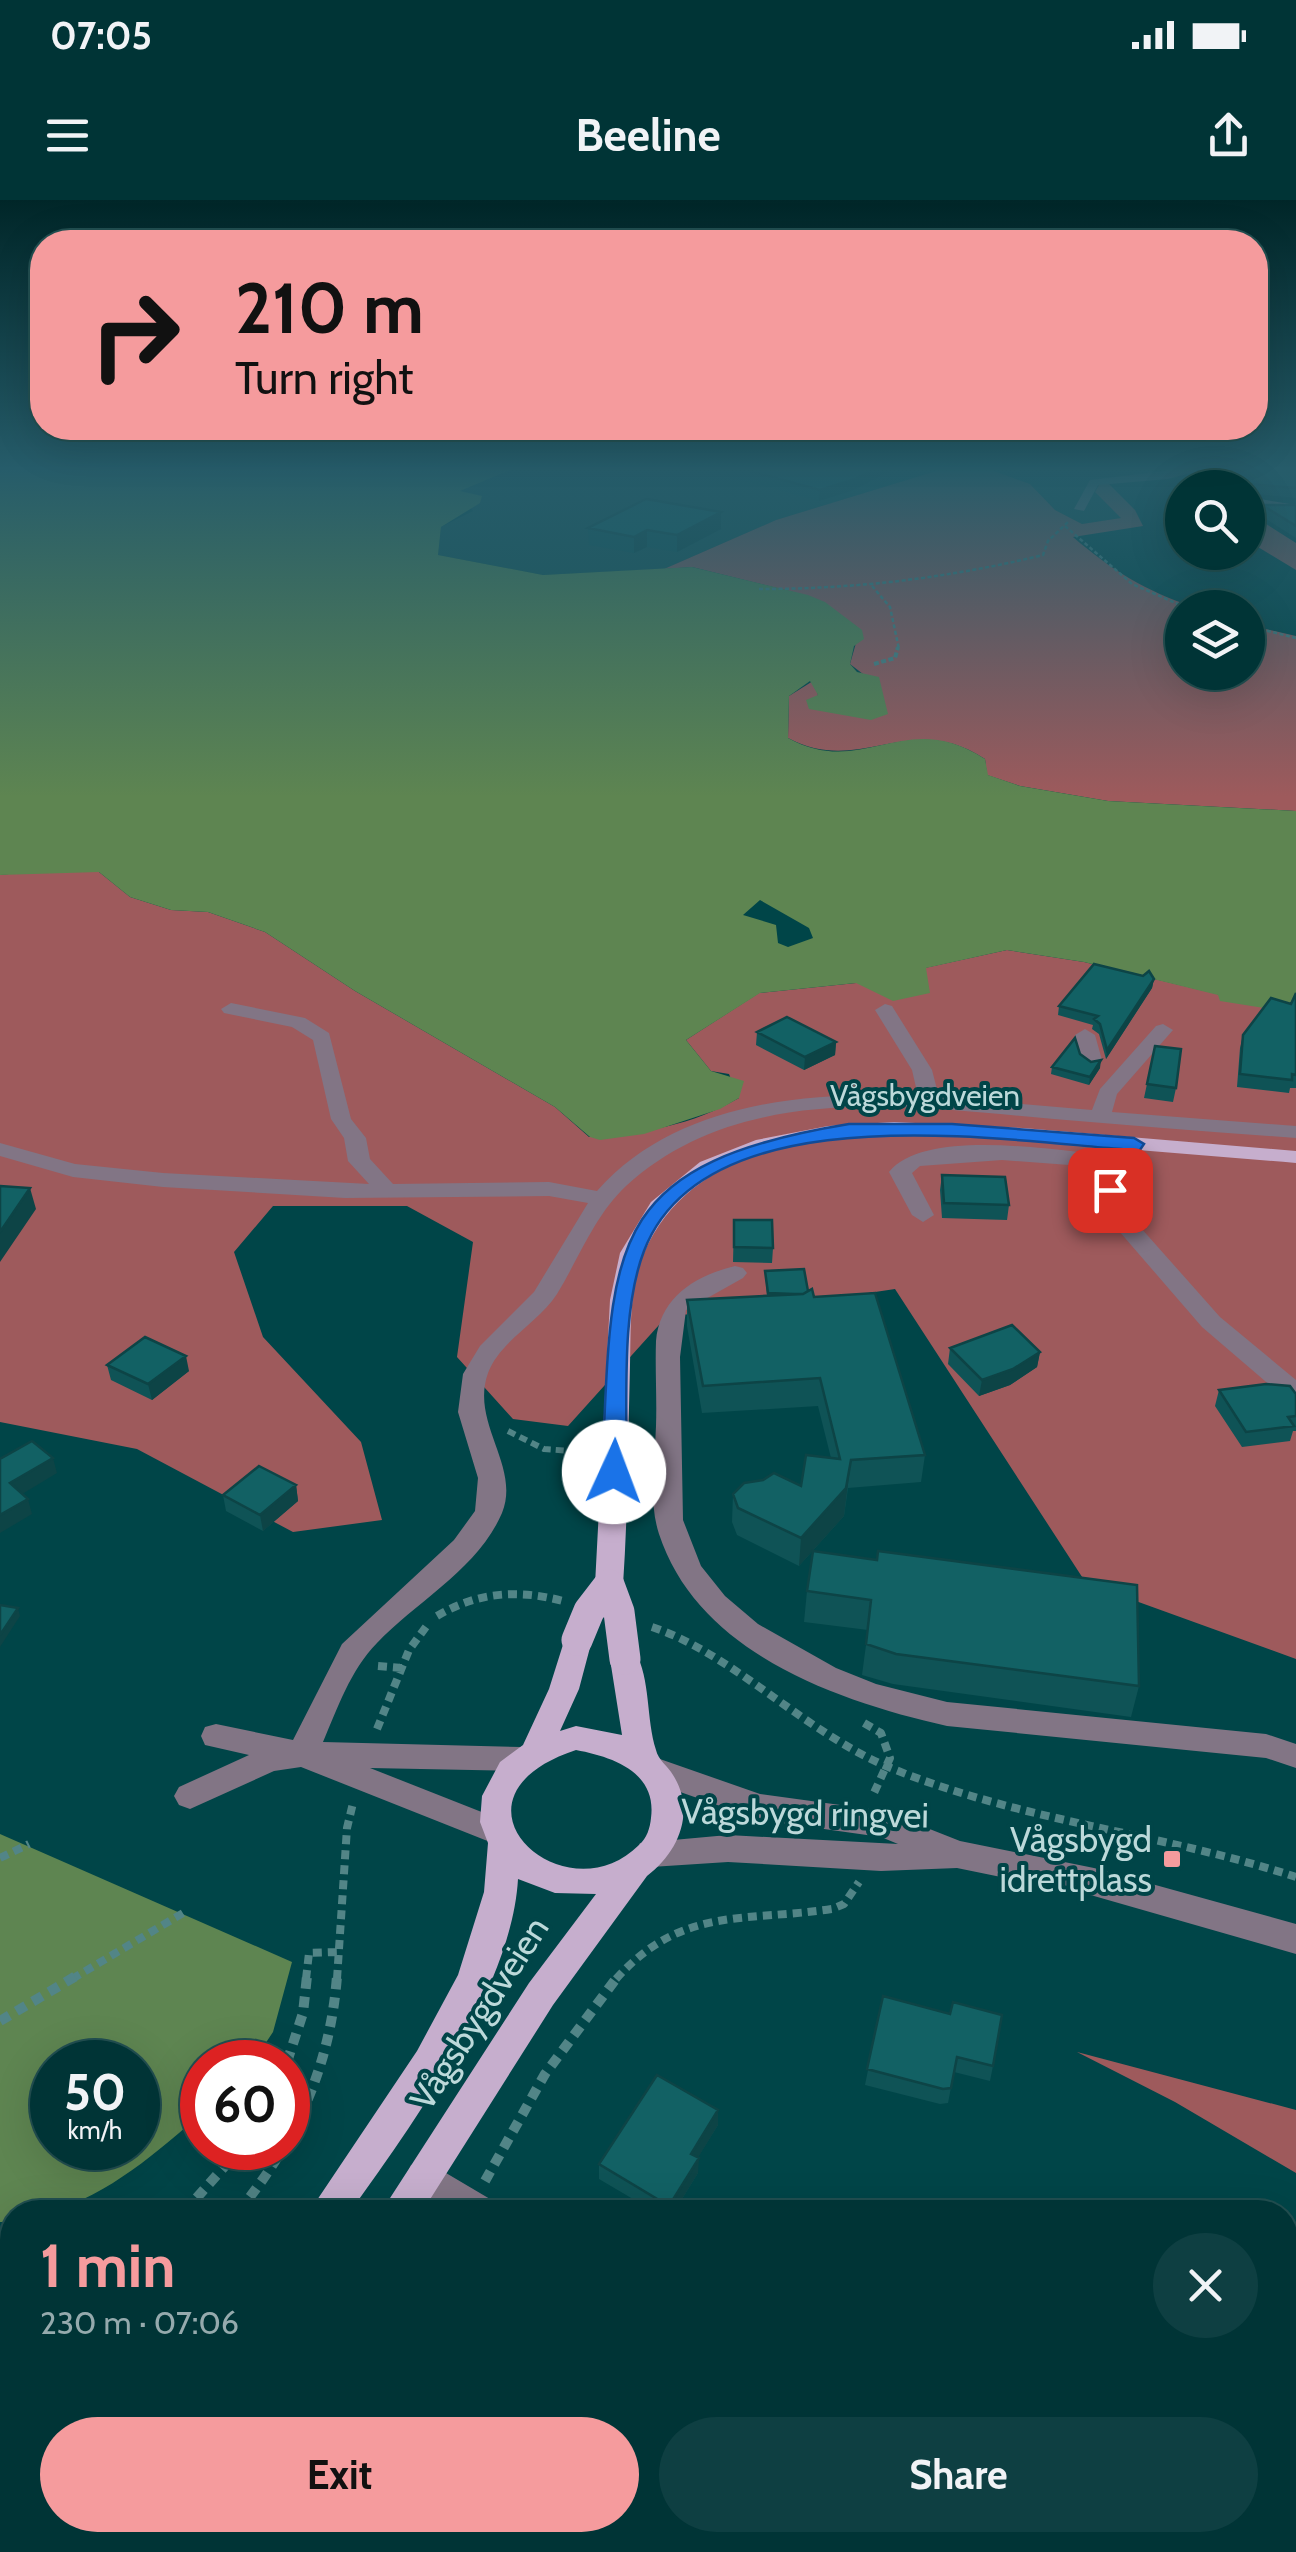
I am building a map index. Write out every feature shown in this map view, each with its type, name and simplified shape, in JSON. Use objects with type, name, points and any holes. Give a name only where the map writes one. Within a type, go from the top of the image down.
[{"type":"main road","name":"Vågsbygdveien","points":[[649,1763],[630,1713],[619,1612],[610,1584],[625,1277],[648,1222],[679,1188],[713,1166],[760,1146],[849,1130],[952,1130],[1128,1153],[1296,1157]]},
{"type":"main road","name":"Vågsbygdveien","points":[[529,1754],[564,1690],[577,1640],[590,1611],[610,1584]]},
{"type":"main road","points":[[576,1738],[600,1739],[649,1763],[670,1806],[668,1822],[644,1859],[598,1880],[554,1879],[524,1866],[500,1838],[494,1801],[500,1785],[529,1754],[576,1738]]},
{"type":"main road","name":"Vågsbygdveien","points":[[336,2200],[443,2038],[474,1972],[500,1899],[500,1838]]},
{"type":"main road","name":"Vågsbygdveien","points":[[408,2200],[540,1994],[644,1859]]},
{"type":"street","points":[[230,1009],[298,1022],[322,1037],[341,1119],[355,1138],[360,1161],[386,1190]]},
{"type":"street","points":[[884,1010],[916,1058],[930,1103]]},
{"type":"street","points":[[1100,1117],[1107,1093],[1162,1030]]},
{"type":"street","points":[[1084,1035],[1092,1060]]},
{"type":"street","name":"Vågsbygdveien","points":[[302,1754],[353,1652],[467,1541],[488,1514],[493,1479],[472,1432],[468,1398],[480,1363],[542,1298],[602,1200],[663,1149],[736,1119],[818,1103],[930,1103],[1296,1132]]},
{"type":"street","points":[[0,1149],[73,1170],[163,1180],[290,1190],[549,1189],[602,1200]]},
{"type":"street","points":[[1128,1153],[1110,1190],[1114,1211],[1211,1322],[1294,1392]]},
{"type":"street","name":"Vågsbygdveien","points":[[924,1215],[900,1172],[908,1160],[920,1155],[1128,1153]]},
{"type":"street","points":[[735,1273],[682,1301],[670,1316],[672,1530],[692,1577],[745,1630],[851,1688],[897,1704],[947,1714],[1266,1746],[1296,1756]]},
{"type":"street","points":[[670,1316],[714,1315]]},
{"type":"street","points":[[216,1736],[302,1754],[500,1838]]},
{"type":"street","points":[[190,1796],[269,1760],[302,1754],[529,1754]]},
{"type":"street","name":"Vågsbygd ringvei","points":[[649,1763],[760,1807],[884,1824],[957,1854],[1094,1882],[1296,1939]]},
{"type":"street","name":"Vågsbygd ringvei","points":[[644,1859],[705,1845],[920,1859],[957,1854]]},
{"type":"street","points":[[424,2178],[458,2200]]},
{"type":"path","points":[[759,589],[871,586],[927,578]]},
{"type":"path","points":[[1125,578],[1165,598]]},
{"type":"path","points":[[871,586],[890,607],[899,651],[895,658],[874,664]]},
{"type":"path","points":[[1265,630],[1296,638]]},
{"type":"path","points":[[472,1432],[501,1429],[544,1448],[571,1451]]},
{"type":"path","points":[[887,1766],[984,1801],[1165,1841],[1296,1877]]},
{"type":"path","points":[[248,2200],[281,2161],[318,2088],[330,2050],[349,1816]]},
{"type":"path","points":[[0,1858],[29,1844]]},
{"type":"path","points":[[479,2200],[538,2088],[612,1979],[636,1955],[670,1933],[716,1918],[832,1909],[844,1904],[860,1881]]},
{"type":"path","points":[[0,2020],[183,1913]]},
{"type":"path","points":[[295,2040],[304,2013],[309,1953],[338,1952]]},
{"type":"path","points":[[195,2200],[221,2170]]},
{"type":"shaded area","points":[[0,578],[737,578],[825,602],[862,630],[864,639],[854,646],[850,664],[857,672],[879,677],[888,714],[871,720],[809,709],[806,700],[818,695],[810,681],[789,696],[788,738],[815,749],[839,752],[931,739],[956,745],[985,759],[988,775],[1020,786],[1108,801],[1296,811],[1296,1013],[1220,1001],[1218,995],[1084,962],[1007,950],[926,968],[930,993],[893,1001],[856,983],[760,993],[686,1040],[711,1071],[744,1081],[739,1098],[720,1109],[644,1134],[600,1140],[590,1137],[555,1107],[355,991],[265,932],[208,912],[171,910],[130,897],[99,872],[0,875]],"holes":[[[760,900],[809,928],[813,938],[788,947],[778,943],[776,925],[743,915]]]},
{"type":"shaded area","points":[[735,578],[1130,578],[1165,596],[1165,690],[1265,690],[1265,629],[1296,636],[1296,811],[1108,801],[1020,786],[987,775],[985,759],[958,745],[932,740],[839,751],[814,748],[788,738],[789,696],[813,681],[818,695],[810,709],[863,674],[850,664],[856,643],[793,592]]},
{"type":"shaded area","points":[[43,870],[99,872],[130,897],[171,910],[208,912],[265,932],[355,991],[555,1107],[589,1137],[667,1126],[704,1115],[739,1098],[729,1074],[711,1071],[686,1040],[759,993],[856,983],[1007,950],[1084,962],[1296,1013],[1296,1659],[1086,1583],[895,1289],[735,1313],[668,1315],[568,1426],[513,1419],[457,1357],[473,1242],[407,1206],[273,1206],[234,1252],[263,1337],[361,1442],[382,1520],[293,1532],[137,1449],[0,1422],[0,875]]},
{"type":"shaded area","points":[[0,1834],[292,1962],[268,2040],[180,2040],[180,2132],[160,2148],[160,2040],[30,2040],[30,2170],[131,2170],[82,2200],[0,2200]]},
{"type":"shaded area","points":[[1077,2052],[1296,2110],[1296,2173],[1175,2102]]},
{"type":"building","points":[[1094,964],[1143,976],[1149,971],[1154,979],[1107,1050],[1100,1024],[1094,1019],[1098,1016],[1059,1006]]},
{"type":"building","points":[[1296,993],[1296,1075],[1292,1074],[1292,1080],[1240,1074],[1243,1035],[1271,998],[1291,1004]]},
{"type":"building","points":[[787,1017],[836,1042],[805,1057],[757,1032]]},
{"type":"building","points":[[1075,1038],[1080,1054],[1091,1062],[1101,1060],[1090,1077],[1052,1067]]},
{"type":"building","points":[[1155,1046],[1181,1049],[1176,1088],[1147,1084]]},
{"type":"building","points":[[942,1175],[1005,1177],[1009,1205],[944,1203]]},
{"type":"building","points":[[0,1186],[30,1188],[0,1232]]},
{"type":"building","points":[[734,1220],[772,1220],[773,1248],[734,1247]]},
{"type":"building","points":[[804,1269],[808,1291],[768,1293],[765,1271]]},
{"type":"building","points":[[812,1289],[814,1297],[875,1293],[925,1455],[851,1460],[846,1488],[801,1538],[738,1508],[733,1494],[744,1483],[763,1480],[774,1473],[801,1486],[806,1455],[840,1459],[820,1378],[703,1386],[687,1300],[803,1294]]},
{"type":"building","points":[[1012,1325],[1040,1352],[1013,1369],[982,1380],[950,1348]]},
{"type":"building","points":[[145,1337],[186,1356],[148,1384],[107,1365]]},
{"type":"building","points":[[1266,1384],[1290,1386],[1296,1394],[1296,1416],[1288,1417],[1294,1426],[1246,1432],[1219,1390]]},
{"type":"building","points":[[32,1441],[53,1458],[10,1483],[28,1499],[0,1515],[0,1459]]},
{"type":"building","points":[[259,1466],[296,1485],[260,1515],[223,1495]]},
{"type":"building","points":[[813,1551],[877,1560],[878,1551],[1137,1585],[1139,1686],[896,1654],[866,1644],[871,1600],[807,1591]]},
{"type":"building","points":[[0,1605],[18,1608],[0,1635]]},
{"type":"building","points":[[883,1996],[950,2014],[953,2002],[1002,2015],[993,2066],[957,2057],[951,2088],[943,2089],[867,2069]]},
{"type":"building","points":[[657,2075],[718,2110],[691,2154],[699,2158],[673,2200],[659,2200],[599,2164]]},
{"type":"place","name":"Vågsbygd idrettplass","points":[[1172,1859]]},
{"type":"route","points":[[614,1472],[625,1277],[648,1222],[679,1188],[713,1166],[760,1146],[849,1130],[952,1130],[1134,1144],[1115,1172],[1110,1190]]}]
